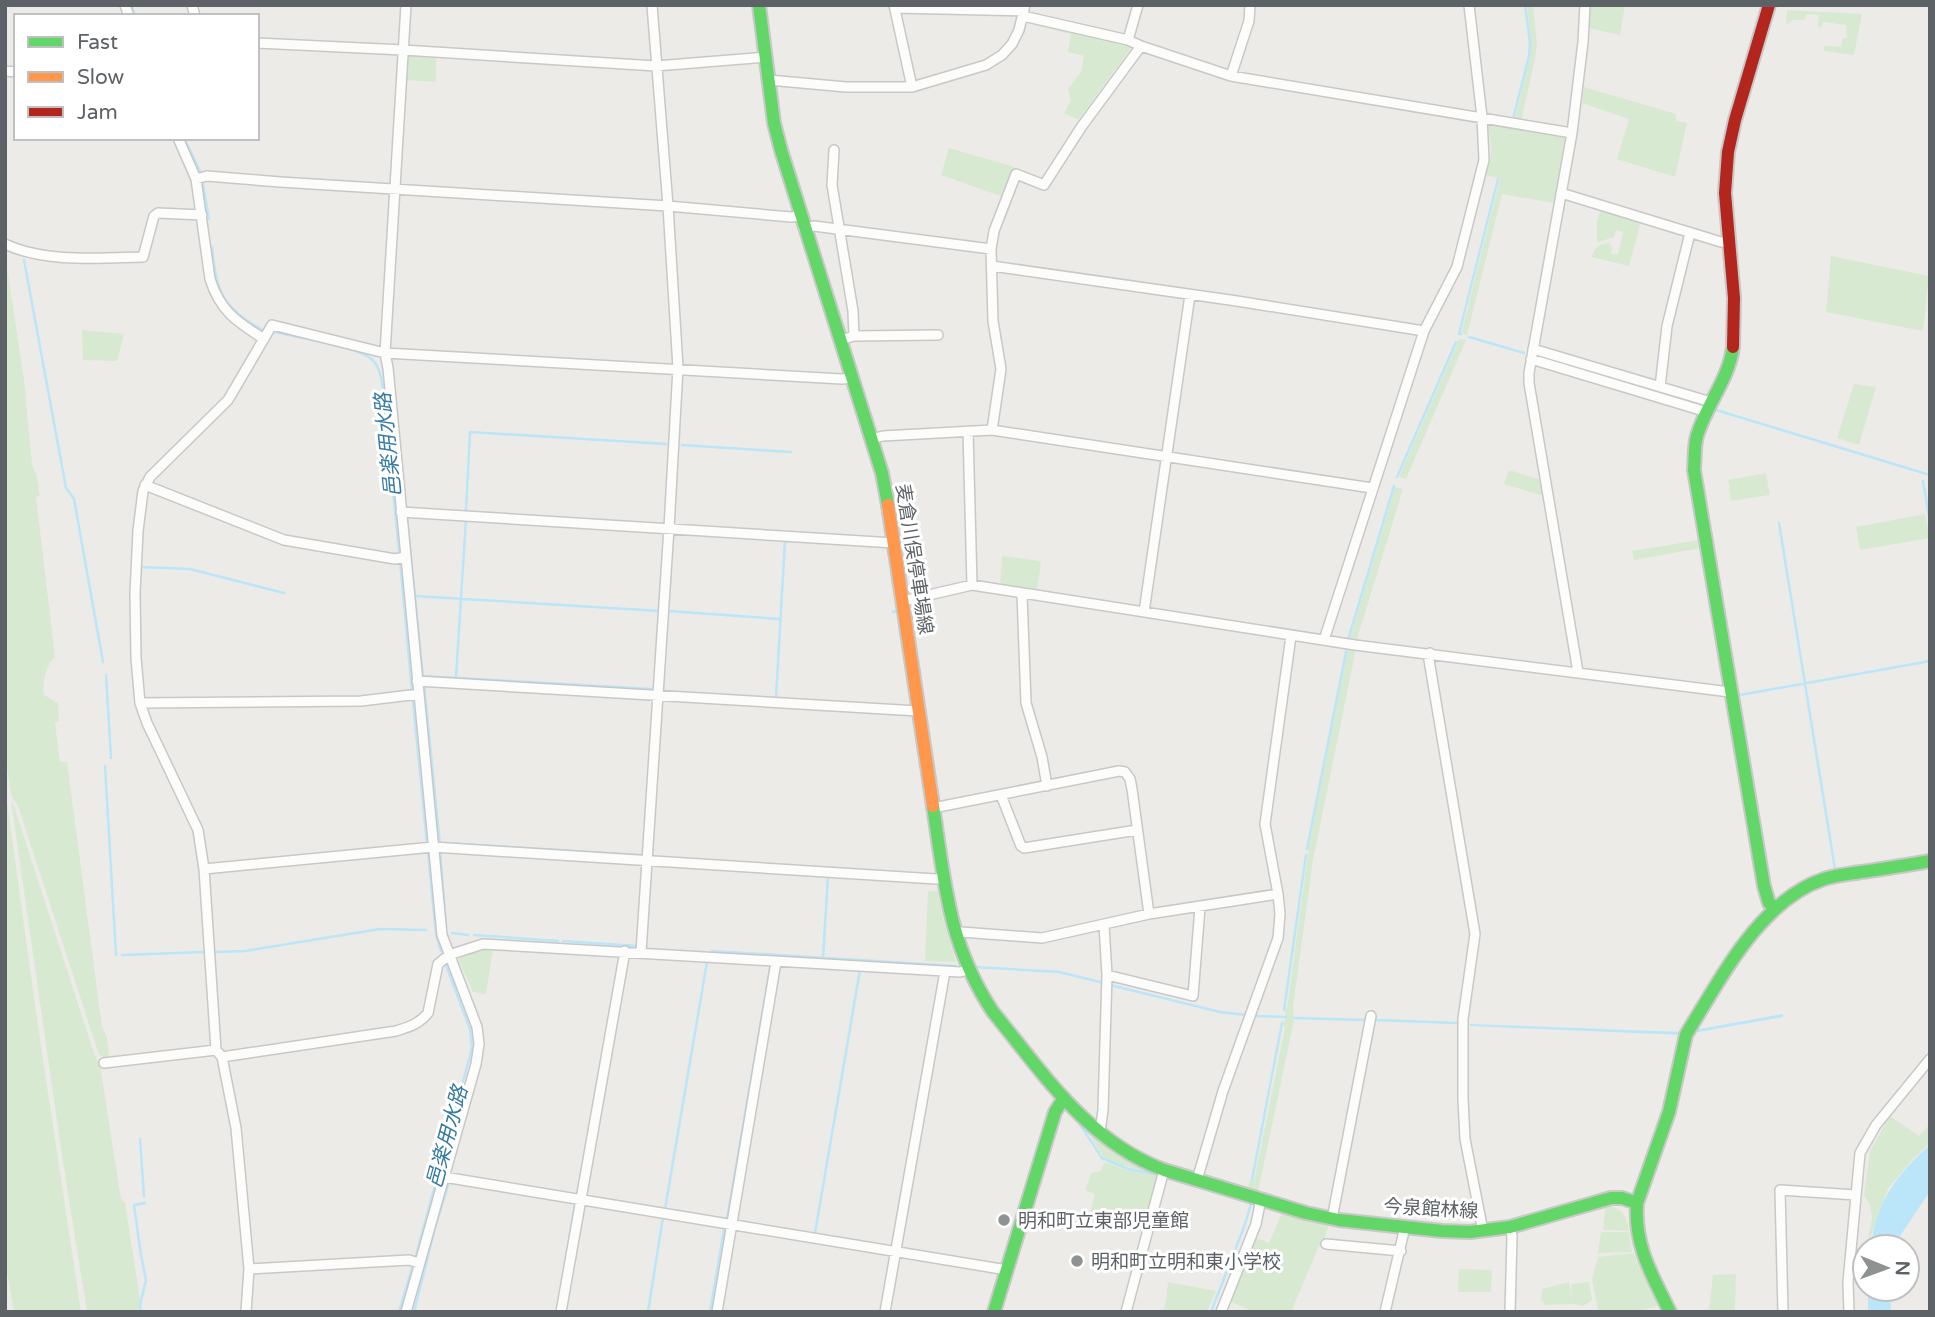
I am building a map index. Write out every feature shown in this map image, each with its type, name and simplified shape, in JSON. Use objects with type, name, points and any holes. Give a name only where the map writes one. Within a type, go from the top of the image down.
[{"type":"main road","name":"麦倉川俣停車場線","points":[[759,5],[774,123],[804,229],[882,473],[943,878],[955,933],[968,970],[982,997],[1064,1098]]},
{"type":"main road","points":[[1769,5],[1730,139],[1725,174],[1734,298],[1733,350],[1727,371],[1696,438],[1693,470],[1764,886],[1769,903],[1775,907]]},
{"type":"main road","points":[[1670,1312],[1638,1244],[1635,1226],[1637,1203],[1661,1136],[1690,1028],[1747,943],[1775,907],[1797,890],[1816,880],[1930,862]]},
{"type":"main road","points":[[994,1312],[1055,1112],[1064,1098]]},
{"type":"main road","name":"今泉館林線","points":[[1064,1098],[1086,1122],[1129,1154],[1164,1170],[1332,1219],[1442,1231],[1483,1231],[1510,1227],[1611,1198],[1637,1203]]},
{"type":"street","points":[[406,5],[385,353],[442,934],[477,1027],[479,1044],[444,1177],[415,1262],[406,1312]]},
{"type":"street","points":[[642,952],[678,368],[652,5]]},
{"type":"street","points":[[1129,40],[1138,5]]},
{"type":"street","points":[[1231,76],[1249,21],[1250,5]]},
{"type":"street","points":[[1324,640],[1424,331],[1457,267],[1484,160],[1482,117],[1469,5]]},
{"type":"street","points":[[1578,672],[1529,383],[1572,133],[1585,29],[1585,5]]},
{"type":"street","points":[[912,87],[894,7],[1024,11],[1129,40],[1231,76],[1572,133]]},
{"type":"street","points":[[769,80],[846,87],[912,87],[986,65],[1002,55],[1012,44],[1024,11]]},
{"type":"street","points":[[259,43],[656,66],[766,57]]},
{"type":"street","points":[[992,430],[1001,369],[993,321],[991,249],[994,231],[1016,174],[1044,185],[1082,126],[1141,46]]},
{"type":"street","points":[[179,140],[196,179],[214,291],[226,311],[236,321],[264,339]]},
{"type":"street","points":[[834,150],[832,184],[853,311],[854,336]]},
{"type":"street","points":[[196,179],[207,176],[800,216]]},
{"type":"street","points":[[1561,193],[1690,233],[1729,242]]},
{"type":"street","points":[[5,244],[36,254],[93,258],[143,257],[154,216],[158,213],[202,215]]},
{"type":"street","points":[[804,229],[814,226],[991,249]]},
{"type":"street","points":[[1660,387],[1667,326],[1690,233]]},
{"type":"street","points":[[992,266],[1424,331]]},
{"type":"street","points":[[1144,612],[1190,295]]},
{"type":"street","points":[[246,1312],[248,1269],[236,1128],[219,1054],[204,869],[198,830],[140,703],[135,593],[141,500],[150,477],[228,400],[272,325],[385,353],[852,378]]},
{"type":"street","points":[[840,341],[854,336],[938,335]]},
{"type":"street","points":[[1532,354],[1660,387],[1709,407]]},
{"type":"street","points":[[1532,354],[1709,407]]},
{"type":"street","points":[[872,439],[883,436],[992,430],[1372,488]]},
{"type":"street","points":[[968,431],[972,585]]},
{"type":"street","points":[[145,485],[284,540],[395,559],[405,556]]},
{"type":"street","points":[[401,512],[894,543]]},
{"type":"street","points":[[903,601],[972,585],[1291,636],[1730,692]]},
{"type":"street","points":[[1022,594],[1026,703],[1042,757],[1047,786]]},
{"type":"street","points":[[1197,1180],[1223,1091],[1275,948],[1279,927],[1278,894],[1265,824],[1291,636]]},
{"type":"street","points":[[1430,653],[1475,934],[1463,1019],[1463,1099],[1465,1139],[1483,1231]]},
{"type":"street","points":[[417,681],[918,710]]},
{"type":"street","points":[[140,703],[366,701],[419,694]]},
{"type":"street","points":[[933,807],[1125,772],[1132,789],[1149,914]]},
{"type":"street","points":[[1001,795],[1024,848],[1137,830]]},
{"type":"street","points":[[204,869],[433,847],[943,878]]},
{"type":"street","points":[[955,933],[1042,938],[1149,914],[1278,894]]},
{"type":"street","points":[[1107,975],[1193,996],[1200,907]]},
{"type":"street","points":[[1100,1132],[1107,975],[1104,925]]},
{"type":"street","points":[[104,1063],[219,1054],[411,1027],[428,1013],[436,970],[441,961],[449,955],[482,944],[960,972],[968,970]]},
{"type":"street","points":[[561,1312],[625,951]]},
{"type":"street","points":[[717,1312],[776,962]]},
{"type":"street","points":[[885,1312],[944,971]]},
{"type":"street","points":[[1332,1219],[1371,1016]]},
{"type":"street","points":[[1849,1312],[1848,1282],[1860,1153],[1875,1125],[1930,1059]]},
{"type":"street","points":[[1126,1312],[1164,1170]]},
{"type":"street","points":[[444,1177],[1007,1270]]},
{"type":"street","points":[[1783,1312],[1780,1190],[1856,1195]]},
{"type":"street","points":[[1221,1312],[1256,1224],[1261,1199]]},
{"type":"street","points":[[1385,1312],[1405,1227]]},
{"type":"street","points":[[1510,1227],[1510,1312]]},
{"type":"street","points":[[1326,1244],[1401,1251]]},
{"type":"street","points":[[248,1269],[415,1262]]},
{"type":"green space","points":[[1527,5],[1533,5],[1537,44],[1521,121],[1515,119],[1530,56]]},
{"type":"green space","points":[[1589,5],[1625,5],[1620,35],[1589,28]]},
{"type":"green space","points":[[1787,10],[1862,14],[1854,55],[1824,51],[1824,46],[1841,47],[1842,39],[1847,37],[1846,25],[1823,22],[1821,28],[1818,26],[1819,15],[1807,14],[1804,20],[1793,20],[1786,25]]},
{"type":"green space","points":[[1034,21],[1132,47],[1078,120],[1064,113],[1071,100],[1068,89],[1081,72],[1084,56],[1068,52],[1071,34],[1033,25]]},
{"type":"green space","points":[[408,57],[436,57],[436,82],[406,80]]},
{"type":"green space","points":[[1584,87],[1676,114],[1676,121],[1687,123],[1675,177],[1617,159],[1629,119],[1582,103]]},
{"type":"green space","points":[[1488,125],[1566,138],[1554,203],[1502,194],[1467,335],[1462,331],[1500,178],[1484,175],[1491,157]]},
{"type":"green space","points":[[949,148],[1015,167],[1003,197],[941,175]]},
{"type":"green space","points":[[1601,209],[1641,222],[1629,266],[1591,257],[1598,247],[1610,243],[1611,254],[1618,254],[1623,232],[1616,230],[1614,237],[1599,242],[1597,240],[1597,221]]},
{"type":"green space","points":[[5,254],[24,380],[32,465],[40,496],[36,497],[55,657],[45,674],[44,695],[58,703],[59,721],[55,723],[60,762],[67,762],[102,1027],[107,1037],[109,1058],[104,1059],[98,1052],[18,806],[11,795],[5,752]]},
{"type":"green space","points":[[1831,256],[1929,276],[1923,331],[1826,312]]},
{"type":"green space","points":[[82,330],[124,334],[117,361],[83,360]]},
{"type":"green space","points":[[1459,339],[1466,340],[1406,479],[1399,477]]},
{"type":"green space","points":[[1854,384],[1876,387],[1859,445],[1837,438]]},
{"type":"green space","points":[[1509,470],[1541,480],[1543,496],[1504,484]]},
{"type":"green space","points":[[1766,473],[1770,495],[1731,501],[1728,480]]},
{"type":"green space","points":[[1395,487],[1403,489],[1357,639],[1350,638]]},
{"type":"green space","points":[[1925,514],[1930,538],[1860,550],[1856,527]]},
{"type":"green space","points":[[1699,540],[1701,548],[1634,560],[1632,551]]},
{"type":"green space","points":[[1002,556],[1041,561],[1037,592],[1000,586]]},
{"type":"green space","points":[[1348,647],[1356,649],[1313,860],[1293,1007],[1294,1020],[1258,1192],[1248,1189],[1249,1181],[1254,1181],[1285,1027],[1285,1009],[1313,817]]},
{"type":"green space","points":[[5,787],[81,1312],[14,1312],[5,1261]]},
{"type":"green space","points":[[11,801],[100,1065],[142,1312],[87,1312]]},
{"type":"green space","points":[[928,891],[938,891],[956,962],[925,961]]},
{"type":"green space","points":[[493,949],[486,994],[473,992],[458,959],[477,950]]},
{"type":"green space","points":[[1890,1116],[1919,1136],[1930,1124],[1930,1143],[1888,1189],[1872,1233],[1869,1233],[1872,1217],[1870,1205],[1864,1195],[1870,1151]]},
{"type":"green space","points":[[1084,1126],[1125,1158],[1159,1175],[1144,1232],[1089,1218],[1095,1194],[1085,1190],[1091,1173],[1100,1171],[1105,1162],[1126,1170],[1156,1174],[1114,1163],[1103,1156]]},
{"type":"green space","points":[[1611,1206],[1624,1215],[1629,1231],[1603,1230],[1605,1208]]},
{"type":"green space","points":[[1282,1213],[1329,1225],[1291,1312],[1254,1312],[1229,1301],[1254,1237],[1269,1243]]},
{"type":"green space","points":[[1601,1232],[1629,1232],[1632,1252],[1598,1253]]},
{"type":"green space","points":[[1633,1253],[1660,1305],[1641,1311],[1598,1311],[1592,1279],[1598,1257]]},
{"type":"green space","points":[[1459,1269],[1492,1270],[1491,1292],[1458,1292]]},
{"type":"green space","points":[[1736,1274],[1735,1310],[1709,1310],[1713,1275]]},
{"type":"green space","points":[[1168,1282],[1216,1291],[1207,1312],[1163,1312]]},
{"type":"green space","points":[[1569,1282],[1573,1303],[1571,1284],[1589,1282],[1592,1300],[1583,1306],[1545,1305],[1541,1299],[1542,1289]]},
{"type":"water","points":[[1783,1014],[1783,1017],[1682,1035],[1470,1026],[1683,1032]]},
{"type":"water","points":[[1930,1145],[1930,1191],[1902,1233],[1874,1233],[1883,1203],[1908,1167]]},
{"type":"water","points":[[1868,1303],[1891,1303],[1891,1312],[1868,1312]]},
{"type":"waterway","name":"邑楽用水路","points":[[131,5],[134,14]]},
{"type":"waterway","points":[[1513,119],[1529,56],[1525,5]]},
{"type":"waterway","name":"邑楽用水路","points":[[185,140],[201,173]]},
{"type":"waterway","points":[[1461,334],[1498,179]]},
{"type":"waterway","name":"邑楽用水路","points":[[203,184],[209,219]]},
{"type":"waterway","name":"邑楽用水路","points":[[212,247],[216,276],[224,297],[238,313],[262,330]]},
{"type":"waterway","points":[[24,260],[66,488],[74,499],[103,662]]},
{"type":"waterway","name":"邑楽用水路","points":[[275,332],[351,350],[370,358],[377,366],[382,382],[399,551]]},
{"type":"waterway","points":[[1469,337],[1524,353]]},
{"type":"waterway","points":[[1397,477],[1456,342]]},
{"type":"waterway","points":[[396,409],[423,677]]},
{"type":"waterway","points":[[1716,410],[1930,475]]},
{"type":"waterway","points":[[466,511],[470,432],[666,444]]},
{"type":"waterway","points":[[682,445],[791,452]]},
{"type":"waterway","points":[[1923,481],[1930,522]]},
{"type":"waterway","points":[[1348,640],[1394,486]]},
{"type":"waterway","points":[[456,677],[466,519]]},
{"type":"waterway","points":[[1779,523],[1835,869]]},
{"type":"waterway","points":[[773,698],[776,698],[785,540]]},
{"type":"waterway","name":"邑楽用水路","points":[[400,561],[412,692]]},
{"type":"waterway","points":[[141,567],[190,569],[284,593]]},
{"type":"waterway","points":[[415,596],[660,611]]},
{"type":"waterway","points":[[668,611],[780,619]]},
{"type":"waterway","points":[[1307,849],[1347,647]]},
{"type":"waterway","points":[[1740,695],[1930,661]]},
{"type":"waterway","points":[[106,675],[111,758]]},
{"type":"waterway","points":[[423,676],[651,689]]},
{"type":"waterway","points":[[424,684],[440,845]]},
{"type":"waterway","name":"邑楽用水路","points":[[413,702],[427,844]]},
{"type":"waterway","points":[[105,766],[116,955]]},
{"type":"waterway","points":[[444,843],[642,855]]},
{"type":"waterway","points":[[440,851],[446,925]]},
{"type":"waterway","name":"邑楽用水路","points":[[428,852],[436,935],[441,951]]},
{"type":"waterway","points":[[1284,1010],[1306,855]]},
{"type":"waterway","points":[[823,957],[828,877]]},
{"type":"waterway","points":[[214,952],[245,951],[380,929],[426,930]]},
{"type":"waterway","points":[[452,933],[468,935]]},
{"type":"waterway","points":[[474,935],[558,941]]},
{"type":"waterway","points":[[563,941],[637,946]]},
{"type":"waterway","points":[[712,951],[956,966]]},
{"type":"waterway","points":[[122,955],[204,952]]},
{"type":"waterway","points":[[665,1209],[707,962]]},
{"type":"waterway","name":"邑楽用水路","points":[[415,1259],[472,1048],[470,1029],[445,963]]},
{"type":"waterway","points":[[974,967],[1059,972],[1104,983]]},
{"type":"waterway","points":[[586,1196],[727,1219],[770,969]]},
{"type":"waterway","points":[[812,1234],[815,1233],[860,970]]},
{"type":"waterway","points":[[1110,985],[1220,1012],[1247,1015]]},
{"type":"waterway","points":[[1254,1016],[1286,1017]]},
{"type":"waterway","points":[[1294,1018],[1367,1020]]},
{"type":"waterway","points":[[1374,1020],[1458,1023]]},
{"type":"waterway","points":[[1252,1180],[1282,1023]]},
{"type":"waterway","points":[[1079,1123],[1102,1158],[1128,1169],[1155,1174]]},
{"type":"waterway","points":[[140,1139],[144,1196]]},
{"type":"waterway","points":[[414,1312],[449,1182]]},
{"type":"waterway","points":[[141,1312],[146,1280],[134,1205],[145,1203]]},
{"type":"waterway","points":[[560,1294],[575,1204]]},
{"type":"waterway","points":[[1211,1312],[1251,1204]]},
{"type":"waterway","points":[[648,1312],[663,1217]]},
{"type":"waterway","points":[[710,1312],[724,1229]]},
{"type":"waterway","name":"邑楽用水路","points":[[399,1312],[413,1265]]},
{"type":"traffic: fast","points":[[759,5],[774,123],[882,473],[888,505]]},
{"type":"traffic: fast","points":[[1733,347],[1727,370],[1697,436],[1694,470],[1764,886],[1769,903],[1775,907]]},
{"type":"traffic: fast","points":[[933,806],[945,888],[957,938],[978,987],[993,1012],[1068,1103],[1112,1142],[1137,1157],[1164,1170],[1306,1213],[1339,1220],[1442,1231],[1470,1232],[1510,1227],[1611,1198],[1637,1203]]},
{"type":"traffic: fast","points":[[1670,1312],[1641,1247],[1637,1203],[1669,1112],[1686,1035],[1690,1028],[1746,942],[1763,921],[1802,889],[1833,876],[1930,861]]},
{"type":"traffic: fast","points":[[994,1312],[1055,1112],[1064,1098]]},
{"type":"traffic: slow","points":[[888,505],[933,806]]},
{"type":"traffic: jam","points":[[1733,347],[1734,298],[1725,193],[1728,152],[1769,5]]},
{"type":"place","name":"明和町立東部児童館","points":[[1004,1220]]},
{"type":"place","name":"明和町立明和東小学校","points":[[1077,1261]]}]
